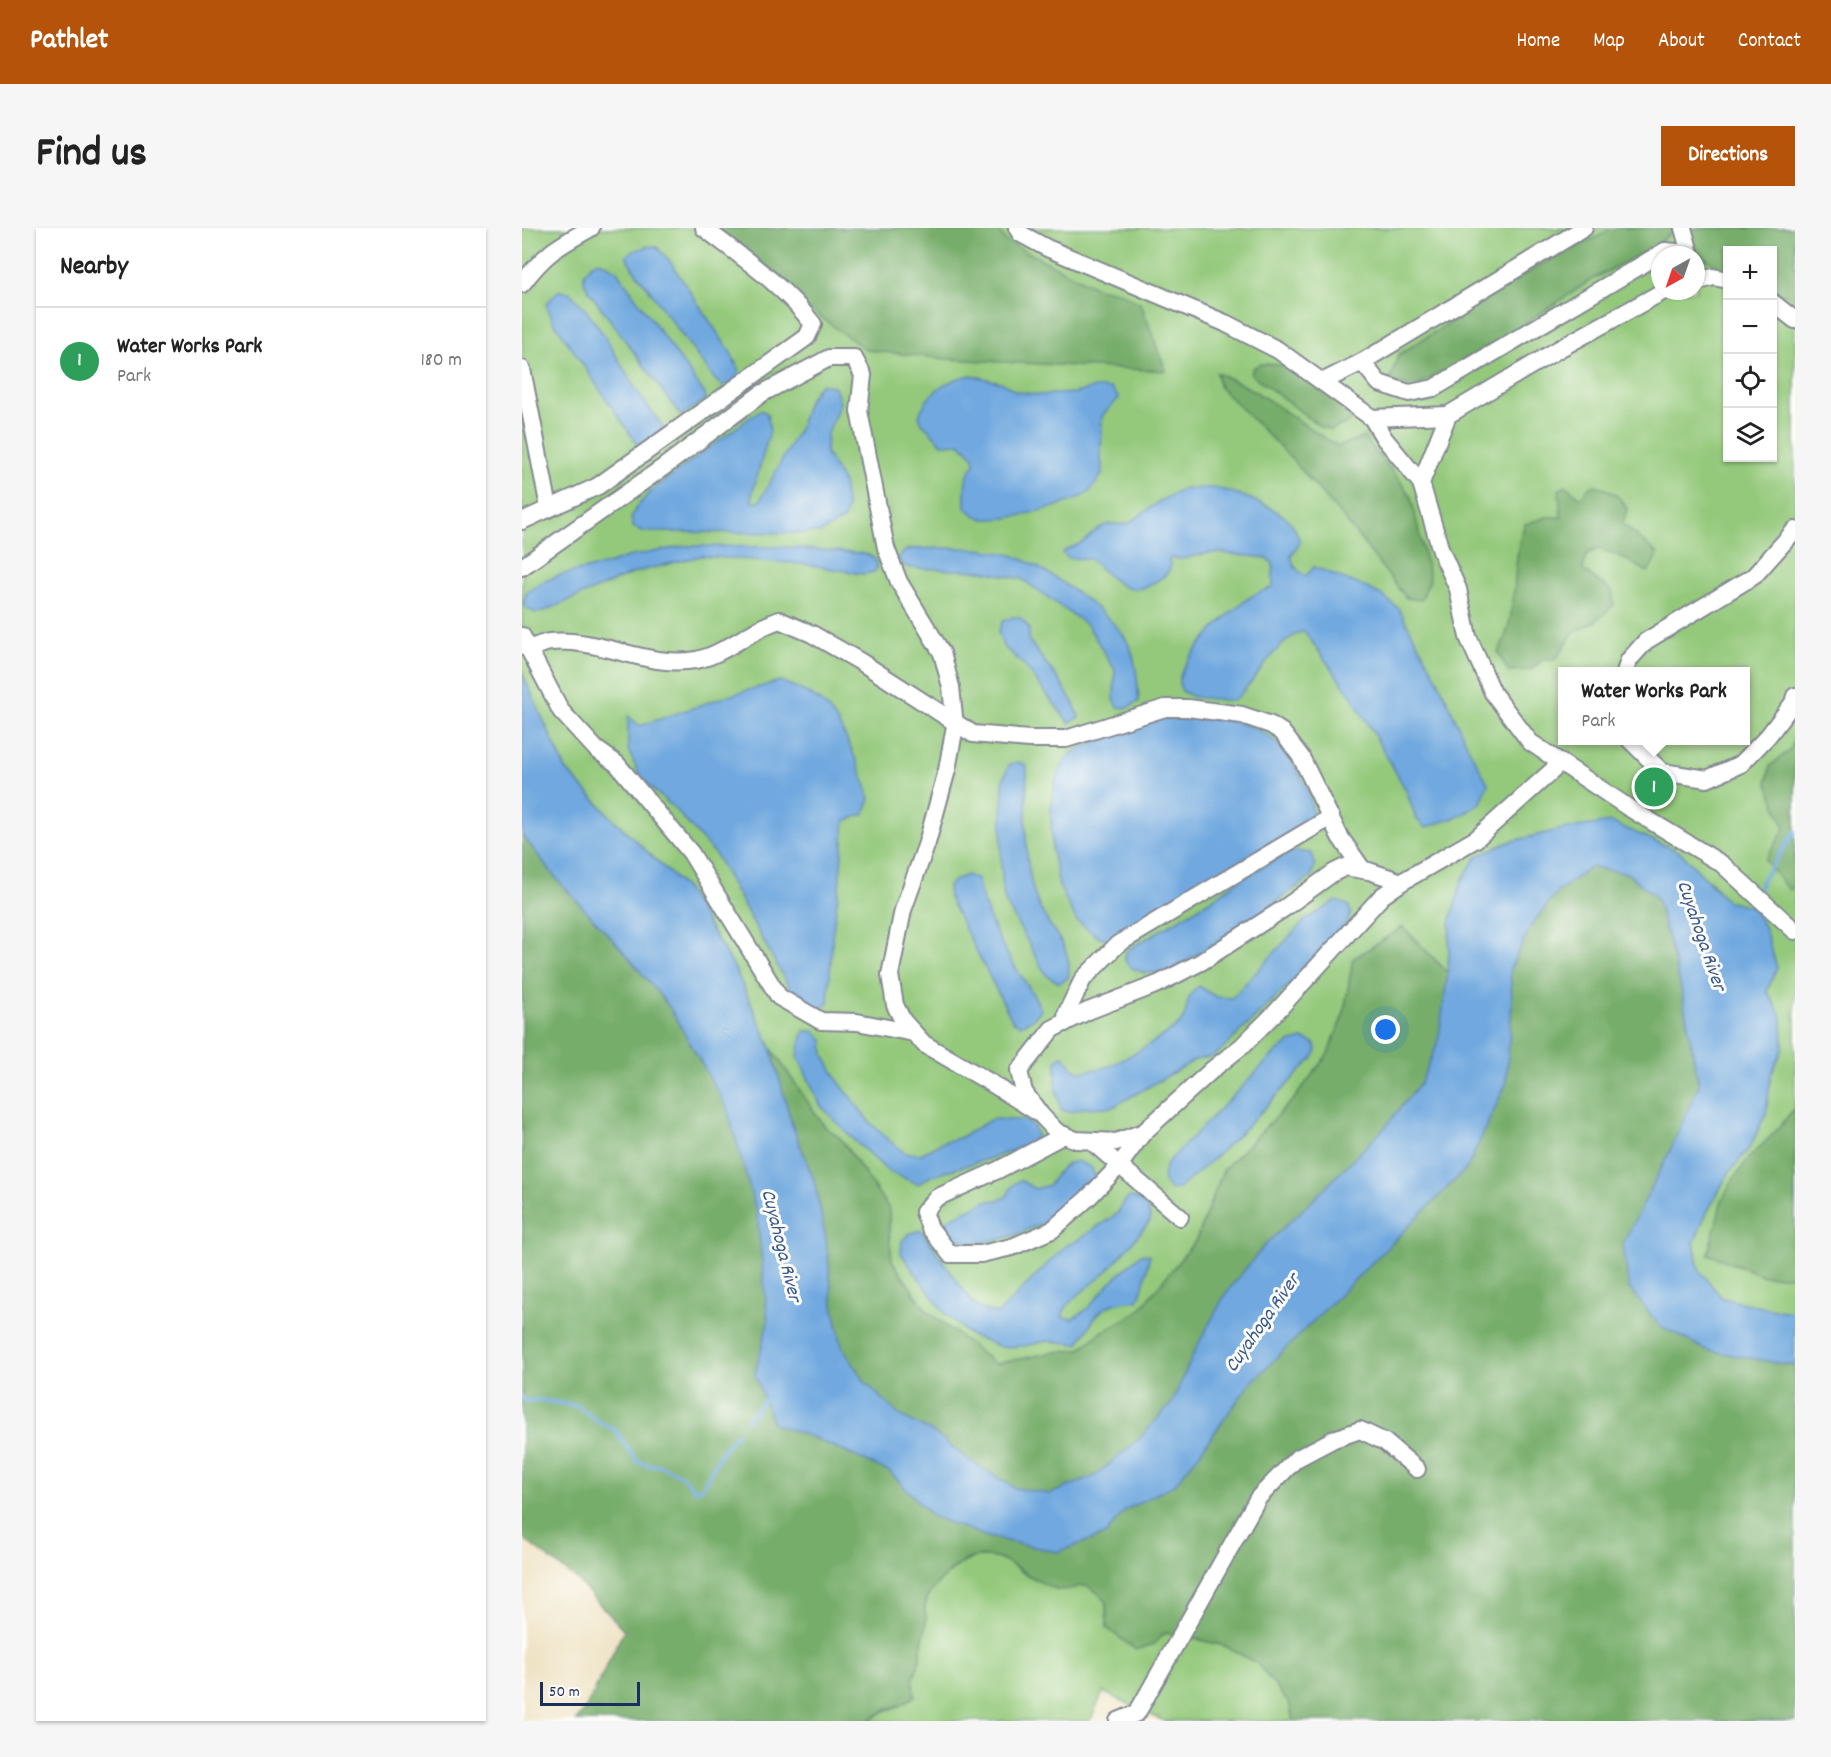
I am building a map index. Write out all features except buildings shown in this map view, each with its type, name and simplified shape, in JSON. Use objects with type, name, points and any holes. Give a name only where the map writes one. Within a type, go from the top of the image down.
[{"type":"lane","points":[[522,284],[538,262],[552,250],[591,228]]},
{"type":"lane","points":[[522,521],[598,486],[807,337],[813,324],[796,302],[737,252],[704,228]]},
{"type":"lane","points":[[1017,228],[1021,234],[1047,248],[1225,323],[1278,350],[1372,418],[1384,438],[1421,483],[1441,551],[1458,590],[1468,637],[1493,693],[1530,742],[1629,808],[1722,864],[1795,931]]},
{"type":"lane","points":[[1322,382],[1362,362],[1584,228]]},
{"type":"lane","points":[[1683,228],[1688,246]]},
{"type":"lane","points":[[1362,362],[1378,383],[1409,393],[1434,388],[1651,260]]},
{"type":"lane","points":[[1705,279],[1713,277],[1723,279]]},
{"type":"lane","points":[[1372,418],[1448,415],[1559,349],[1651,298]]},
{"type":"lane","points":[[1777,305],[1795,320]]},
{"type":"lane","points":[[522,567],[665,466],[761,394],[829,358],[854,358],[863,375],[859,411],[886,548],[899,582],[942,653],[951,687],[955,722],[947,770],[927,843],[903,910],[890,975],[895,1005],[903,1021],[924,1044],[1040,1114]]},
{"type":"lane","points":[[522,369],[549,508]]},
{"type":"lane","points":[[1421,483],[1448,415]]},
{"type":"lane","points":[[1627,667],[1629,660],[1646,641],[1754,576],[1795,530]]},
{"type":"lane","points":[[914,1033],[857,1022],[821,1021],[779,997],[691,853],[617,764],[596,749],[561,711],[525,642],[578,643],[672,661],[695,660],[715,654],[756,630],[779,620],[812,634],[861,662],[973,734],[1029,739],[1066,739],[1165,708],[1188,708],[1242,715],[1271,724],[1282,732],[1301,757],[1340,837],[1363,870]]},
{"type":"lane","points":[[1634,745],[1662,772],[1707,779],[1741,764],[1768,736],[1795,696]]},
{"type":"lane","points":[[1064,1135],[998,1170],[936,1198],[924,1212],[930,1228],[950,1254],[981,1254],[1012,1247],[1053,1230],[1119,1165],[1144,1132],[1249,1039],[1319,967],[1382,896],[1476,839],[1552,770]]},
{"type":"lane","points":[[1065,1023],[1067,1012],[1083,979],[1118,944],[1330,817]]},
{"type":"lane","points":[[1144,1132],[1116,1142],[1091,1142],[1076,1140],[1057,1132],[1024,1092],[1019,1071],[1052,1029],[1088,1011],[1158,984],[1201,962],[1345,867],[1402,882]]},
{"type":"lane","points":[[1091,1142],[1180,1217]]},
{"type":"lane","points":[[1118,1721],[1142,1718],[1258,1498],[1296,1459],[1334,1439],[1360,1431],[1385,1443],[1417,1469]]},
{"type":"green space","points":[[522,228],[1795,228],[1795,1312],[1774,1310],[1722,1298],[1699,1270],[1694,1243],[1705,1216],[1728,1174],[1750,1147],[1766,1113],[1771,1075],[1783,1048],[1782,1017],[1767,991],[1777,968],[1751,906],[1728,902],[1709,880],[1563,829],[1509,842],[1477,856],[1462,880],[1450,923],[1448,973],[1403,927],[1353,959],[1344,1013],[1328,1054],[1294,1099],[1224,1169],[1196,1240],[1138,1312],[1102,1332],[1079,1350],[1055,1352],[995,1364],[927,1311],[892,1261],[889,1209],[840,1138],[824,1126],[771,1048],[734,967],[686,889],[566,770],[532,700],[522,673]]},
{"type":"green space","points":[[717,228],[998,228],[1004,240],[1097,288],[1122,293],[1141,304],[1166,371],[947,359],[866,350],[804,305]]},
{"type":"green space","points":[[1611,228],[1669,228],[1672,232],[1655,246],[1651,246],[1651,249],[1591,280],[1511,333],[1421,384],[1407,386],[1390,380],[1398,355],[1540,265]]},
{"type":"green space","points":[[1683,228],[1795,228],[1795,300],[1777,292],[1777,246],[1723,246],[1723,270],[1705,258],[1705,246],[1688,246]]},
{"type":"green space","points":[[1260,364],[1277,364],[1291,370],[1330,398],[1353,420],[1331,430],[1321,427],[1251,374],[1253,368]]},
{"type":"green space","points":[[1216,373],[1264,397],[1338,446],[1364,437],[1411,497],[1430,580],[1421,600],[1406,598],[1346,521],[1288,455],[1219,386]]},
{"type":"green space","points":[[1595,485],[1610,491],[1621,500],[1627,509],[1623,524],[1658,554],[1648,572],[1616,554],[1598,549],[1587,554],[1583,570],[1612,591],[1614,605],[1596,621],[1573,633],[1556,659],[1544,659],[1530,670],[1508,671],[1498,652],[1510,622],[1517,556],[1525,524],[1547,517],[1561,517],[1559,490],[1566,486],[1581,498],[1587,489]]},
{"type":"green space","points":[[522,673],[566,770],[686,889],[734,967],[771,1048],[824,1126],[840,1138],[889,1209],[892,1261],[927,1311],[995,1364],[1055,1352],[1079,1350],[1102,1332],[1138,1312],[1196,1240],[1224,1169],[1294,1099],[1328,1054],[1344,1013],[1353,959],[1403,927],[1448,973],[1510,969],[1531,926],[1555,894],[1590,867],[1627,873],[1657,898],[1680,983],[1699,1086],[1624,1244],[1784,1365],[1795,1366],[1795,1721],[1293,1721],[1290,1705],[1258,1664],[1225,1646],[1165,1633],[1153,1645],[1136,1650],[1107,1628],[1106,1601],[1097,1592],[1085,1586],[1064,1590],[1056,1589],[1006,1562],[990,1557],[976,1557],[953,1569],[931,1591],[927,1599],[925,1629],[914,1678],[915,1696],[902,1705],[887,1709],[868,1721],[576,1721],[587,1706],[624,1630],[575,1578],[522,1538]]},
{"type":"green space","points":[[1795,735],[1795,885],[1790,890],[1765,860],[1785,829],[1767,782],[1770,766],[1790,750]]},
{"type":"green space","points":[[1795,1107],[1795,1276],[1764,1276],[1708,1254],[1722,1200],[1734,1178]]},
{"type":"green space","points":[[975,1557],[993,1557],[1007,1562],[1026,1575],[1068,1588],[1084,1585],[1095,1589],[1106,1601],[1107,1628],[1135,1649],[1153,1645],[1165,1633],[1225,1646],[1258,1664],[1290,1705],[1293,1721],[1164,1721],[1103,1692],[1090,1721],[868,1721],[902,1705],[920,1660],[921,1641],[926,1621],[925,1606],[930,1590],[959,1565]]},
{"type":"water","points":[[649,246],[657,247],[669,260],[731,353],[740,373],[734,381],[723,386],[715,380],[632,267],[626,256]]},
{"type":"water","points":[[598,261],[616,270],[705,394],[705,400],[681,416],[588,290],[584,274],[592,264]]},
{"type":"water","points":[[558,291],[569,292],[585,309],[604,335],[635,388],[663,427],[652,439],[637,444],[553,321],[546,304]]},
{"type":"water","points":[[971,375],[1003,383],[1015,391],[1038,395],[1111,388],[1119,398],[1102,416],[1103,473],[1089,492],[1054,507],[995,519],[982,518],[965,507],[965,484],[968,473],[975,465],[974,457],[960,443],[942,444],[919,417],[926,401],[939,388]]},
{"type":"water","points":[[820,384],[835,387],[840,403],[827,435],[826,453],[843,482],[847,509],[844,519],[820,533],[645,532],[633,527],[631,518],[635,509],[651,491],[760,410],[767,413],[770,431],[752,494],[752,502],[759,502],[800,427],[808,401]]},
{"type":"water","points":[[1185,488],[1221,489],[1254,500],[1276,511],[1290,522],[1297,535],[1300,543],[1291,556],[1300,572],[1306,576],[1314,567],[1365,587],[1383,596],[1399,609],[1438,680],[1468,747],[1488,783],[1481,803],[1462,815],[1425,828],[1416,818],[1406,790],[1353,698],[1304,631],[1283,643],[1233,701],[1193,697],[1182,691],[1179,682],[1182,672],[1209,635],[1243,602],[1273,586],[1273,564],[1267,558],[1221,553],[1208,553],[1182,559],[1171,558],[1169,571],[1165,575],[1145,587],[1136,589],[1127,588],[1112,579],[1090,559],[1069,558],[1062,553],[1083,542],[1102,526],[1129,523],[1160,501]]},
{"type":"water","points":[[685,546],[785,547],[858,553],[869,555],[876,560],[877,568],[874,572],[863,574],[803,564],[701,556],[636,572],[544,611],[535,613],[523,605],[527,592],[560,575],[608,564],[627,557]]},
{"type":"water","points":[[953,548],[994,551],[1021,559],[1053,576],[1102,612],[1128,642],[1136,667],[1139,701],[1128,708],[1118,707],[1114,699],[1115,670],[1088,626],[1022,579],[983,571],[910,568],[901,564],[898,558],[909,549]]},
{"type":"water","points":[[1013,617],[1021,618],[1029,628],[1029,641],[1074,704],[1079,717],[1069,723],[1024,665],[1003,646],[998,632],[1003,621]]},
{"type":"water","name":"Cuyahoga River","points":[[522,673],[566,770],[686,889],[734,967],[771,1048],[792,1124],[814,1180],[826,1239],[833,1305],[842,1347],[865,1382],[899,1415],[934,1433],[970,1461],[1015,1488],[1050,1494],[1095,1476],[1138,1440],[1172,1403],[1195,1350],[1226,1293],[1265,1245],[1386,1126],[1421,1082],[1438,1042],[1448,973],[1450,923],[1462,880],[1477,856],[1509,842],[1563,829],[1611,822],[1680,852],[1728,902],[1751,906],[1764,926],[1777,968],[1767,991],[1782,1017],[1783,1048],[1771,1075],[1766,1113],[1750,1147],[1728,1174],[1705,1216],[1694,1243],[1699,1270],[1722,1298],[1774,1310],[1795,1312],[1795,1366],[1706,1350],[1659,1325],[1629,1288],[1623,1244],[1669,1153],[1699,1085],[1680,983],[1657,898],[1627,873],[1590,867],[1555,894],[1531,926],[1510,969],[1512,1001],[1506,1084],[1467,1168],[1248,1386],[1174,1485],[1125,1510],[1105,1535],[1057,1552],[988,1537],[932,1516],[890,1472],[812,1437],[773,1424],[755,1374],[768,1322],[757,1214],[727,1108],[668,1005],[625,953],[556,878],[522,835]]},
{"type":"water","points":[[780,681],[812,696],[829,710],[844,733],[870,799],[864,814],[845,821],[833,930],[828,1003],[820,1010],[811,1012],[799,1005],[715,854],[673,807],[641,779],[628,749],[628,716],[640,726],[721,698]]},
{"type":"water","points":[[1162,718],[1223,720],[1238,723],[1266,735],[1280,746],[1301,776],[1309,796],[1313,818],[1113,939],[1098,937],[1076,920],[1059,886],[1052,850],[1051,808],[1055,782],[1065,759],[1078,749],[1117,730]]},
{"type":"water","points":[[1019,762],[1027,766],[1026,836],[1033,888],[1043,914],[1064,947],[1069,966],[1068,978],[1059,983],[1046,975],[1005,901],[1003,891],[1001,861],[1003,780],[1009,765]]},
{"type":"water","points":[[1293,851],[1312,853],[1315,865],[1311,877],[1252,919],[1170,972],[1144,973],[1132,968],[1125,961],[1126,951],[1211,900],[1245,876]]},
{"type":"water","points":[[967,875],[977,879],[986,909],[999,939],[1041,1010],[1033,1019],[1021,1025],[1013,1022],[949,898],[948,886]]},
{"type":"water","points":[[1336,901],[1348,905],[1351,912],[1349,919],[1310,964],[1224,1048],[1212,1057],[1197,1059],[1113,1107],[1085,1108],[1070,1112],[1061,1110],[1056,1088],[1056,1061],[1063,1055],[1072,1066],[1081,1072],[1109,1066],[1135,1053],[1181,1022],[1186,1013],[1190,995],[1199,986],[1216,997],[1232,998],[1305,920]]},
{"type":"water","points":[[804,1031],[814,1031],[823,1040],[824,1055],[839,1082],[868,1120],[905,1153],[921,1154],[943,1142],[960,1138],[992,1119],[1023,1120],[1033,1125],[1037,1135],[1031,1144],[931,1176],[918,1184],[889,1172],[821,1106],[798,1057]]},
{"type":"water","points":[[1303,1039],[1314,1043],[1317,1050],[1313,1058],[1214,1158],[1178,1189],[1170,1190],[1163,1177],[1168,1162],[1273,1055],[1289,1043]]},
{"type":"water","points":[[1077,1161],[1091,1167],[1096,1178],[1080,1196],[1051,1218],[1036,1226],[1001,1239],[983,1242],[966,1241],[953,1236],[943,1225],[946,1220],[987,1201],[1006,1197],[1013,1185],[1020,1180],[1035,1189],[1049,1185],[1067,1164]]},
{"type":"water","points":[[1130,1197],[1145,1205],[1150,1221],[1104,1274],[1068,1305],[1062,1317],[1072,1319],[1086,1310],[1141,1254],[1150,1255],[1144,1284],[1138,1300],[1114,1304],[1100,1312],[1078,1344],[1048,1341],[1024,1346],[1001,1347],[970,1335],[944,1312],[901,1253],[902,1241],[909,1234],[921,1230],[972,1302],[979,1308],[998,1314],[1065,1246],[1117,1214]]},
{"type":"waterway","points":[[1758,890],[1795,832]]},
{"type":"waterway","points":[[746,1421],[767,1397]]},
{"type":"waterway","points":[[522,1398],[527,1401],[540,1400],[578,1406],[597,1421],[614,1429],[637,1461],[662,1466],[682,1476],[695,1490],[702,1488],[721,1453],[737,1433]]},
{"type":"place","name":"Water Works Park","points":[[1654,787]]}]
